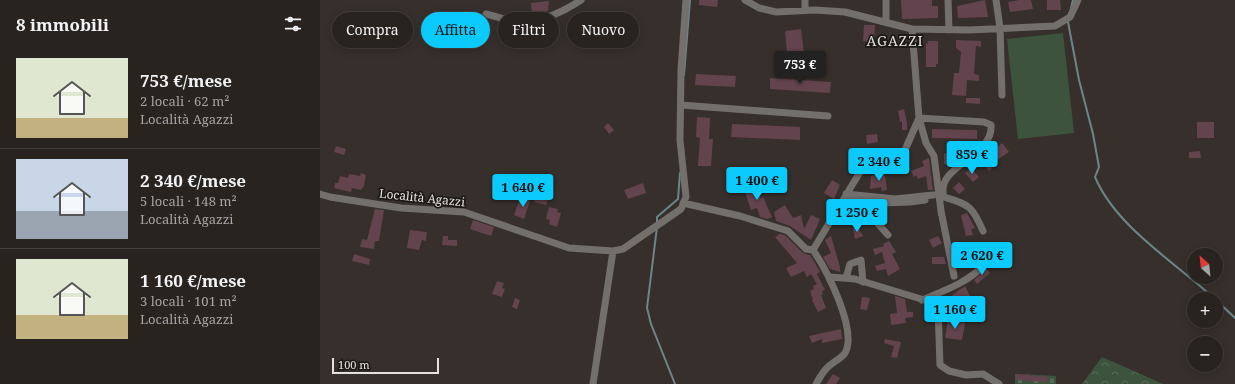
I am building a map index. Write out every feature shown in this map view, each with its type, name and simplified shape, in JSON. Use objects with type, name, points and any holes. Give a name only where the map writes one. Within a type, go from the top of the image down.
[{"type":"street","points":[[490,15],[515,21],[536,20],[569,8],[581,0]]},
{"type":"street","points":[[593,384],[613,252],[622,249],[681,209],[686,197],[680,140],[681,70],[686,0]]},
{"type":"street","points":[[745,0],[759,8],[776,12],[805,10],[845,12],[912,29],[949,30],[1056,26],[1070,17],[1078,0]]},
{"type":"street","points":[[805,0],[805,10]]},
{"type":"street","points":[[886,0],[886,22]]},
{"type":"street","points":[[948,0],[949,30]]},
{"type":"street","points":[[996,0],[1000,28],[1002,95]]},
{"type":"street","points":[[912,29],[919,118],[926,143],[934,156],[936,196],[954,276]]},
{"type":"street","points":[[681,105],[828,116]]},
{"type":"street","points":[[813,250],[860,172],[868,167],[891,164],[898,159],[906,150],[919,118]]},
{"type":"street","points":[[919,118],[984,122],[991,125],[992,132],[988,141],[945,179],[941,189],[944,197],[967,205],[975,213],[982,231]]},
{"type":"street","name":"Località Agazzi","points":[[320,194],[330,197],[401,208],[464,212],[569,248],[613,252]]},
{"type":"street","points":[[846,194],[895,198],[936,196]]},
{"type":"street","points":[[846,194],[856,199],[888,235]]},
{"type":"street","points":[[878,203],[910,202],[936,196]]},
{"type":"street","points":[[683,203],[740,216],[788,231],[806,249],[813,250],[830,277],[841,310],[848,341],[845,353],[826,369],[816,384]]},
{"type":"street","points":[[922,300],[957,285],[977,272],[983,266],[978,247]]},
{"type":"street","points":[[846,278],[850,264],[861,260],[863,282]]},
{"type":"street","points":[[830,277],[846,278],[863,282],[931,302],[938,308],[940,365],[949,371],[966,375],[984,374],[999,384]]},
{"type":"green space","points":[[1063,33],[1074,133],[1018,139],[1007,39]]},
{"type":"green space","points":[[1102,357],[1163,384],[1082,384]]},
{"type":"green space","points":[[1015,374],[1056,376],[1056,384],[1015,384]]},
{"type":"building","points":[[699,0],[718,0],[717,7],[699,5]]},
{"type":"building","points":[[901,0],[932,0],[932,6],[938,6],[938,18],[902,19]]},
{"type":"building","points":[[985,0],[988,17],[958,18],[957,6]]},
{"type":"building","points":[[1031,0],[1033,9],[1010,12],[1008,2]]},
{"type":"building","points":[[1047,0],[1060,0],[1061,10],[1047,10]]},
{"type":"building","points":[[549,1],[548,11],[532,12],[531,3]]},
{"type":"building","points":[[864,25],[875,25],[874,42],[863,41]]},
{"type":"building","points":[[801,29],[804,54],[787,52],[785,31]]},
{"type":"building","points":[[956,40],[981,41],[981,47],[976,46],[974,74],[979,75],[979,81],[967,80],[966,96],[952,95],[954,73],[959,73],[961,52],[956,48]]},
{"type":"building","points":[[928,41],[938,41],[938,64],[936,64],[936,67],[926,67],[926,43],[928,44]]},
{"type":"building","points":[[696,74],[736,76],[735,87],[695,85]]},
{"type":"building","points":[[770,78],[831,82],[830,93],[770,89]]},
{"type":"building","points":[[966,98],[980,98],[980,104],[966,103]]},
{"type":"building","points":[[904,109],[907,130],[902,130],[902,121],[900,122],[898,111]]},
{"type":"building","points":[[697,117],[710,118],[709,139],[713,139],[711,166],[698,166],[700,138],[696,137]]},
{"type":"building","points":[[1197,122],[1214,122],[1214,138],[1197,138]]},
{"type":"building","points":[[608,123],[614,130],[609,134],[604,127]]},
{"type":"building","points":[[732,124],[800,127],[800,140],[731,137]]},
{"type":"building","points":[[932,129],[977,130],[977,139],[932,138]]},
{"type":"building","points":[[877,134],[878,142],[867,144],[866,135]]},
{"type":"building","points":[[1002,143],[1009,152],[993,163],[995,165],[989,171],[980,161]]},
{"type":"building","points":[[336,146],[346,149],[344,155],[334,152]]},
{"type":"building","points":[[951,150],[958,150],[958,159],[952,165],[944,164],[944,153],[951,154]]},
{"type":"building","points":[[1200,151],[1201,158],[1189,158],[1189,152]]},
{"type":"building","points":[[929,158],[933,190],[928,190],[926,176],[918,179],[916,175],[914,177],[911,171],[924,166],[922,161]]},
{"type":"building","points":[[971,168],[979,177],[973,182],[965,173]]},
{"type":"building","points":[[361,173],[366,175],[364,186],[361,190],[352,188],[351,192],[334,188],[335,183],[338,183],[340,176],[348,178],[349,174],[360,176]]},
{"type":"building","points":[[882,174],[882,176],[885,175],[887,190],[882,191],[881,187],[870,189],[871,176]]},
{"type":"building","points":[[832,180],[840,185],[834,199],[824,193]]},
{"type":"building","points":[[542,182],[553,185],[546,205],[534,202]]},
{"type":"building","points":[[754,182],[760,198],[763,197],[772,217],[767,219],[760,217],[757,208],[751,210],[743,186]]},
{"type":"building","points":[[959,182],[965,189],[959,194],[953,188]]},
{"type":"building","points":[[643,183],[646,193],[628,199],[624,190]]},
{"type":"building","points":[[526,197],[531,198],[524,219],[514,215],[519,201],[524,202]]},
{"type":"building","points":[[785,205],[793,218],[801,215],[804,229],[811,215],[820,219],[811,240],[790,226],[776,221],[774,212]]},
{"type":"building","points":[[549,207],[558,209],[557,212],[561,213],[557,227],[549,224],[550,220],[546,219]]},
{"type":"building","points":[[375,209],[384,210],[379,241],[375,241],[374,249],[360,247],[362,239],[367,240]]},
{"type":"building","points":[[967,213],[975,228],[971,229],[973,235],[966,236],[961,215]]},
{"type":"building","points":[[473,220],[494,227],[491,236],[470,229]]},
{"type":"building","points":[[858,226],[863,236],[855,239],[853,228]]},
{"type":"building","points":[[410,230],[427,232],[426,241],[422,240],[419,250],[407,248]]},
{"type":"building","points":[[780,234],[785,235],[803,253],[810,255],[814,261],[820,272],[817,274],[825,290],[822,291],[823,294],[821,295],[826,308],[818,312],[812,300],[810,291],[814,289],[813,286],[817,284],[811,274],[807,277],[804,271],[791,277],[786,268],[797,263],[775,237]]},
{"type":"building","points":[[443,236],[448,236],[448,240],[457,240],[457,246],[442,245]]},
{"type":"building","points":[[831,236],[840,267],[840,272],[830,269],[823,257],[831,253],[825,240]]},
{"type":"building","points":[[938,236],[942,243],[933,248],[929,240]]},
{"type":"building","points":[[889,241],[896,252],[892,254],[900,269],[888,276],[886,269],[877,271],[875,266],[885,263],[882,252],[875,255],[873,249],[884,246],[883,244]]},
{"type":"building","points":[[354,254],[370,259],[369,265],[352,261]]},
{"type":"building","points":[[932,257],[944,257],[946,264],[932,264]]},
{"type":"building","points":[[987,269],[990,273],[977,284],[974,280]]},
{"type":"building","points":[[497,281],[504,283],[502,288],[505,289],[502,297],[492,294]]},
{"type":"building","points":[[965,286],[971,298],[959,309],[956,308],[949,300],[952,297],[951,296]]},
{"type":"building","points":[[895,296],[905,299],[907,312],[913,312],[913,317],[905,318],[906,323],[891,325],[890,314],[897,313]]},
{"type":"building","points":[[862,297],[870,298],[867,310],[860,309]]},
{"type":"building","points":[[515,298],[520,300],[517,309],[512,307]]},
{"type":"building","points":[[948,320],[965,323],[962,340],[945,338]]},
{"type":"building","points":[[841,329],[842,339],[822,343],[822,339],[812,343],[809,336]]},
{"type":"building","points":[[885,339],[901,342],[897,358],[891,357],[894,346],[884,343]]},
{"type":"building","points":[[833,374],[840,378],[836,384],[826,384]]},
{"type":"building","points":[[1016,374],[1048,377],[1047,382],[1016,380]]},
{"type":"waterway","points":[[684,75],[690,0]]},
{"type":"waterway","points":[[1071,8],[1073,0]]},
{"type":"waterway","points":[[1068,22],[1079,80],[1093,134],[1099,167],[1095,177],[1117,212],[1132,228],[1208,292]]},
{"type":"waterway","points":[[657,223],[657,217],[678,199],[680,173]]},
{"type":"waterway","points":[[657,227],[647,308],[651,324],[675,384]]},
{"type":"waterway","points":[[1223,307],[1235,318]]},
{"type":"district","name":"AGAZZI","points":[[895,41]]}]
